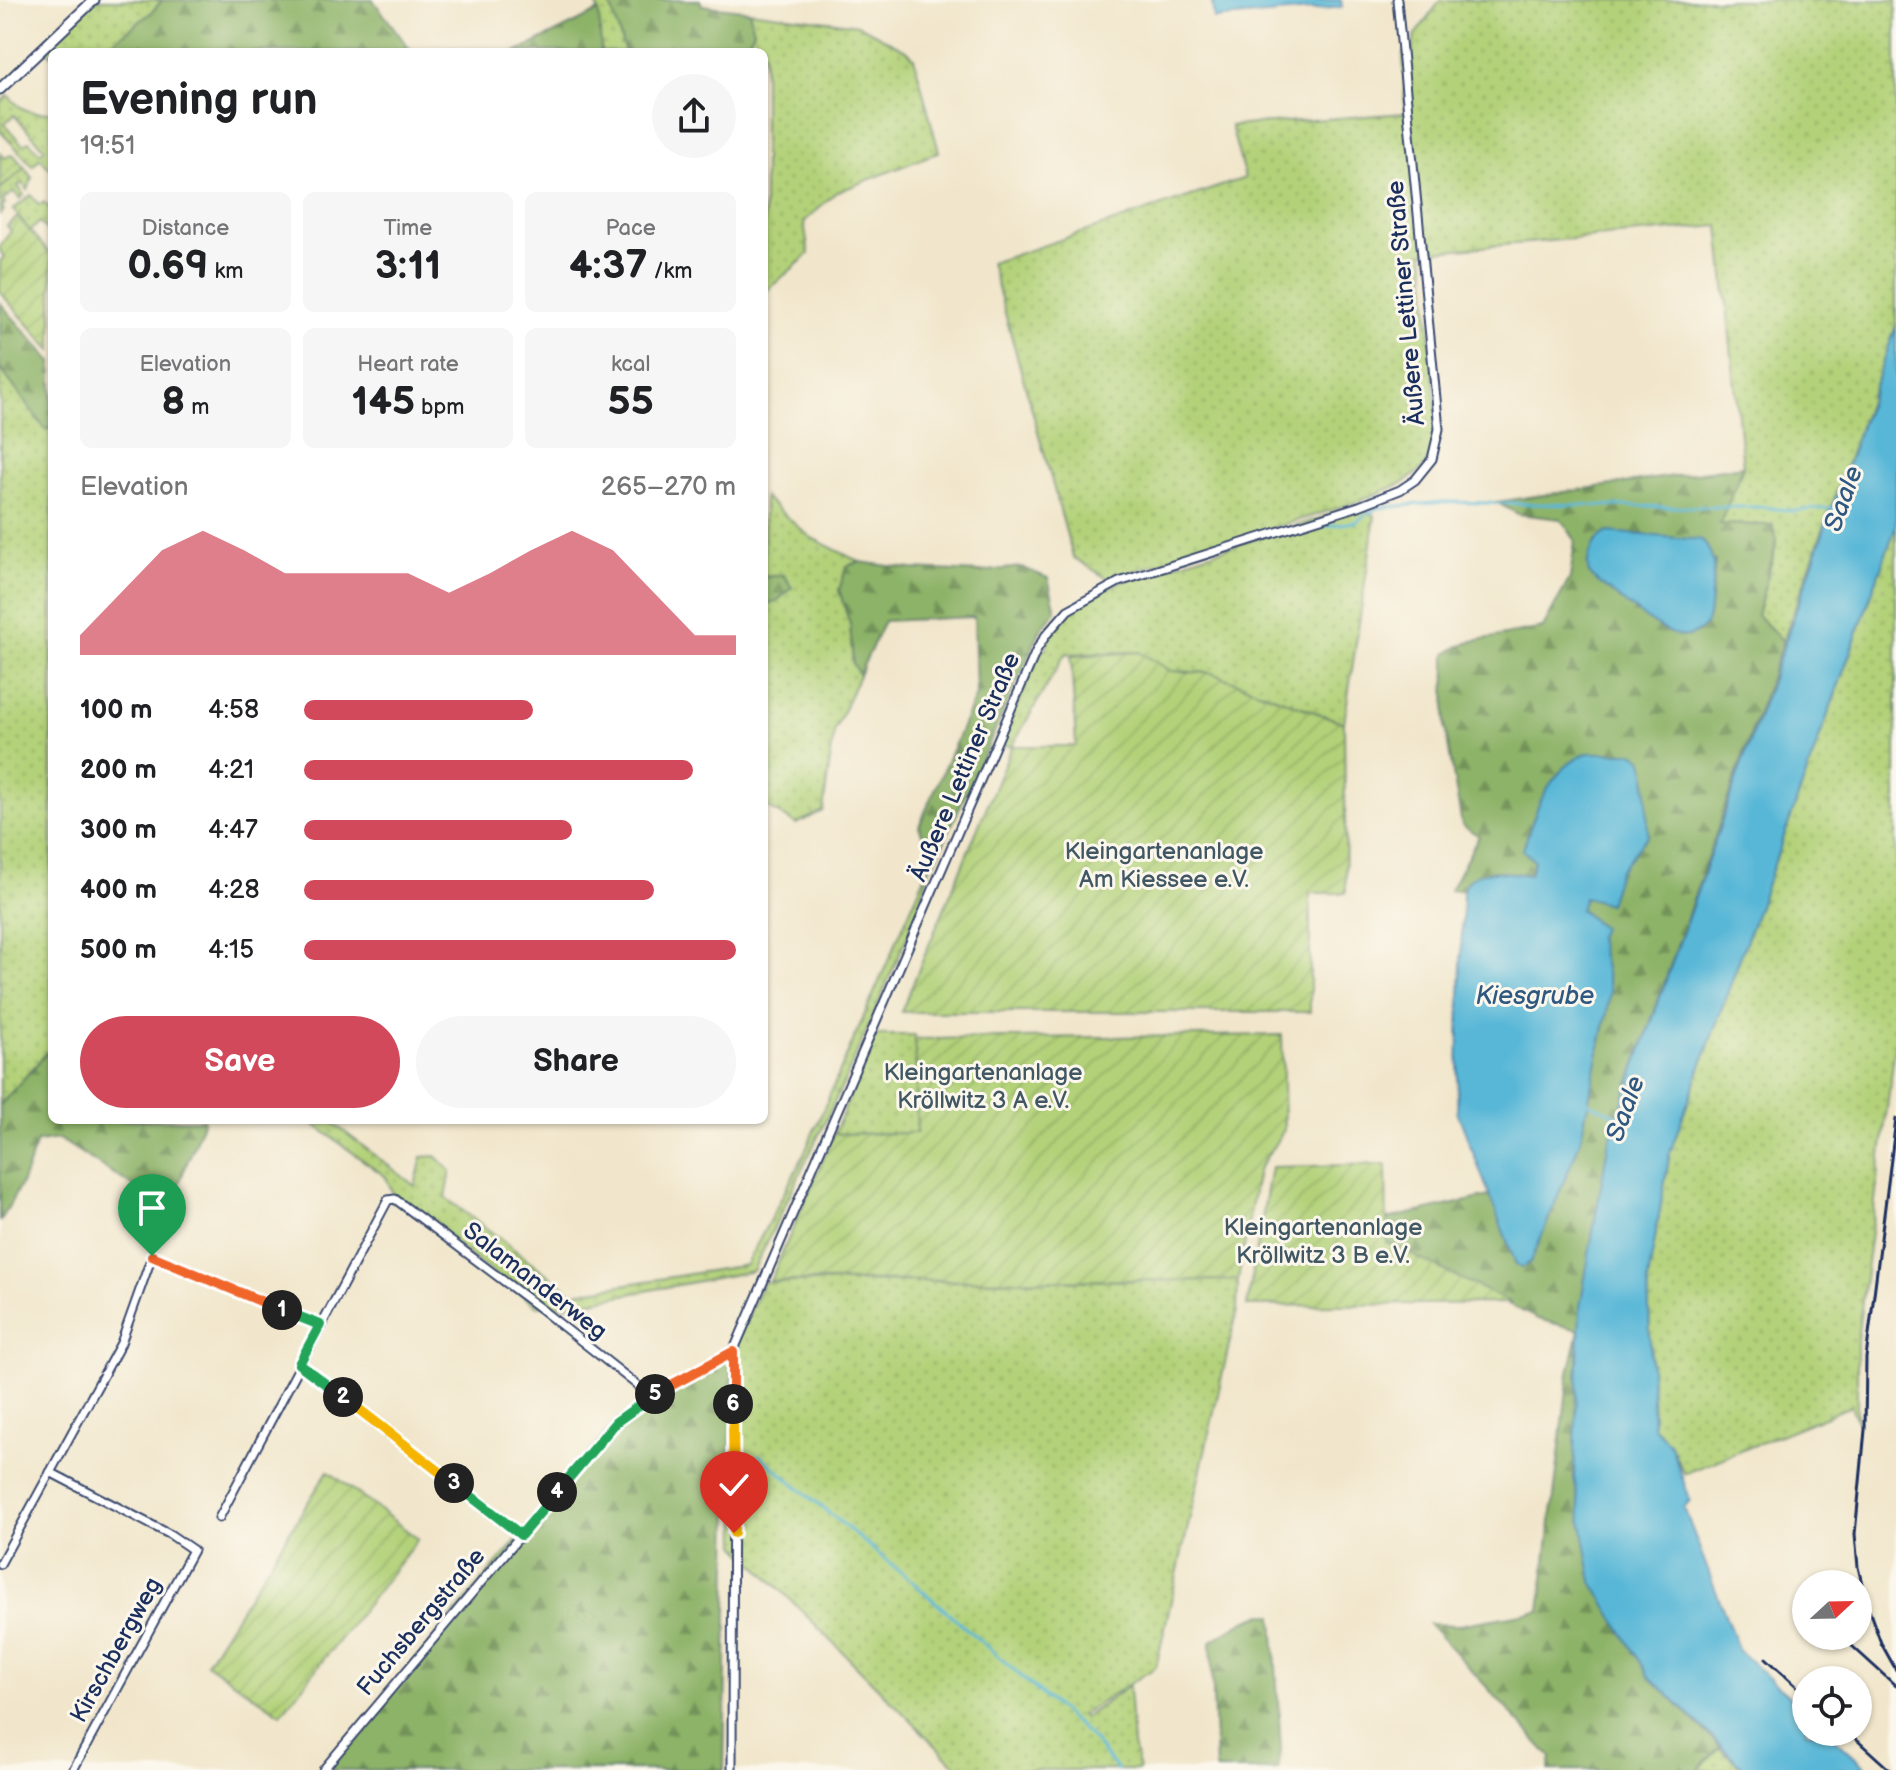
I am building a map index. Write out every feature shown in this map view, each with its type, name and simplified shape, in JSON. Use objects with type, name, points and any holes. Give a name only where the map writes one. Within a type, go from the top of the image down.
[{"type":"street","points":[[0,89],[94,0]]},
{"type":"street","name":"Äußere Lettiner Straße","points":[[732,1770],[733,1352],[1046,635],[1068,610],[1119,582],[1359,506],[1400,490],[1415,480],[1432,459],[1439,429],[1397,0]]},
{"type":"street","name":"Salamanderweg","points":[[320,1325],[388,1200],[395,1199],[651,1396]]},
{"type":"street","points":[[0,1564],[121,1343],[152,1256],[320,1325],[219,1518]]},
{"type":"street","name":"Fuchsbergstraße","points":[[323,1770],[616,1422],[651,1396],[733,1352]]},
{"type":"street","points":[[299,1364],[521,1535]]},
{"type":"street","name":"Kirschbergweg","points":[[50,1472],[171,1535],[193,1550],[73,1770]]},
{"type":"green space","points":[[94,0],[162,0],[152,12],[105,48],[48,48],[48,52],[44,47]]},
{"type":"green space","points":[[162,0],[373,0],[409,48],[105,48],[152,12]]},
{"type":"green space","points":[[597,0],[609,0],[624,48],[601,48]]},
{"type":"green space","points":[[609,0],[700,0],[702,5],[749,11],[754,31],[743,48],[624,48]]},
{"type":"green space","points":[[1441,0],[1896,0],[1896,326],[1783,641],[1757,615],[1777,542],[1719,525],[1743,466],[1719,226],[1424,252],[1437,427],[1432,454],[1421,470],[1405,482],[1357,502],[1108,579],[1073,557],[991,263],[1245,178],[1231,126],[1405,113],[1403,53],[1412,52],[1415,35]]},
{"type":"green space","points":[[599,11],[601,48],[525,48]]},
{"type":"green space","points":[[749,11],[859,25],[908,51],[914,58],[939,152],[835,193],[804,222],[809,254],[768,290],[768,48],[743,48],[754,31]]},
{"type":"green space","points":[[8,95],[27,110],[48,112],[48,167],[40,158],[33,166],[0,131],[0,103]],"holes":[[[14,115],[45,149],[40,153],[29,141],[23,145],[4,124]]]},
{"type":"green space","points":[[0,153],[5,158],[13,154],[25,168],[0,189]]},
{"type":"green space","points":[[25,168],[32,178],[28,190],[22,183],[18,186],[24,195],[20,199],[14,192],[3,200],[5,204],[1,207],[4,210],[0,214],[0,189]]},
{"type":"green space","points":[[31,195],[39,205],[44,202],[48,206],[48,231],[40,222],[30,231],[13,210]]},
{"type":"green space","points":[[18,217],[48,251],[48,346],[0,292],[0,261],[4,257],[0,246],[11,231],[7,226]]},
{"type":"green space","points":[[0,303],[48,357],[48,429],[46,430],[0,368]]},
{"type":"green space","points":[[0,368],[48,429],[48,1051],[0,1105]]},
{"type":"green space","points":[[1743,466],[1720,524],[1773,525],[1777,541],[1757,615],[1783,641],[1608,1145],[1579,1330],[1538,1319],[1387,1243],[1387,1219],[1490,1196],[1516,1264],[1531,1262],[1580,1142],[1610,991],[1598,938],[1602,927],[1580,910],[1583,897],[1609,903],[1619,871],[1648,835],[1535,861],[1530,875],[1491,871],[1467,881],[1463,890],[1450,890],[1479,836],[1462,825],[1445,727],[1446,653],[1468,642],[1543,628],[1570,578],[1575,540],[1561,519],[1518,514],[1496,502]],"holes":[[[1715,561],[1709,616],[1705,626],[1681,637],[1663,628],[1590,576]]]},
{"type":"green space","points":[[768,500],[810,537],[860,562],[847,566],[839,590],[850,624],[853,664],[859,675],[834,732],[823,811],[796,824],[768,807],[768,604],[777,601],[784,575],[768,577]]},
{"type":"green space","points":[[1359,506],[1375,516],[1344,723],[1211,673],[1171,671],[1139,652],[1065,654],[1012,746],[1000,745],[1042,649],[1046,649],[1052,627],[1068,610],[1119,582]]},
{"type":"green space","points":[[1896,526],[1896,1039],[1857,1340],[1857,1421],[1851,1406],[1684,1474],[1671,1446],[1653,1426],[1648,1279],[1670,1152]]},
{"type":"green space","points":[[860,562],[911,569],[980,572],[1021,567],[1048,578],[1056,611],[1042,627],[934,864],[919,826],[976,695],[974,617],[884,621],[859,675],[853,664],[850,624],[839,590],[847,566]]},
{"type":"green space","points":[[784,575],[792,588],[768,604],[768,577]]},
{"type":"green space","name":"Kleingartenanlage Am Kiessee e.V.","points":[[1139,652],[1171,671],[1211,673],[1344,723],[1346,893],[1310,893],[1310,1012],[901,1012],[1012,746],[1076,746],[1071,656]]},
{"type":"green space","points":[[932,860],[919,909],[847,1076],[753,1271],[570,1305],[537,1306],[395,1199],[386,1177],[313,1124],[334,1124],[415,1186],[422,1157],[436,1156],[451,1171],[446,1198],[572,1293],[746,1265],[800,1163]]},
{"type":"green space","points":[[876,1035],[915,1035],[917,1133],[834,1134]]},
{"type":"green space","name":"Kleingartenanlage Kröllwitz 3 A e.V.","points":[[1282,1035],[1284,1130],[1258,1170],[1238,1280],[770,1281],[834,1134],[917,1133],[915,1039]]},
{"type":"green space","points":[[48,1051],[48,1124],[202,1124],[169,1209],[59,1139],[37,1142],[22,1182],[0,1222],[0,1105]]},
{"type":"green space","name":"Kleingartenanlage Kröllwitz 3 B e.V.","points":[[1386,1164],[1387,1243],[1511,1303],[1247,1306],[1271,1167]]},
{"type":"green space","points":[[1238,1280],[1237,1310],[1156,1667],[1081,1715],[1084,1718],[1129,1686],[1133,1745],[1139,1770],[960,1770],[737,1546],[733,1352],[763,1282]]},
{"type":"green space","points":[[1579,1330],[1574,1477],[1649,1676],[1720,1747],[1697,1770],[1549,1770],[1551,1757],[1429,1624],[1458,1625],[1540,1611],[1569,1373]]},
{"type":"green space","points":[[732,1354],[724,1770],[323,1770],[616,1422],[641,1402]]},
{"type":"green space","points":[[328,1471],[418,1539],[281,1714],[206,1663]]},
{"type":"green space","points":[[1264,1614],[1273,1616],[1281,1751],[1278,1770],[1216,1770],[1211,1641]]},
{"type":"green space","points":[[1720,1748],[1745,1770],[1698,1770]]},
{"type":"water","points":[[1212,0],[1341,0],[1342,7],[1214,19]]},
{"type":"water","name":"Saale","points":[[1896,326],[1896,526],[1670,1152],[1648,1279],[1653,1426],[1671,1446],[1690,1500],[1684,1508],[1739,1651],[1792,1699],[1792,1746],[1843,1746],[1870,1770],[1746,1770],[1649,1676],[1592,1582],[1574,1477],[1580,1307],[1608,1145]]},
{"type":"water","points":[[1608,532],[1702,540],[1710,553],[1713,571],[1710,613],[1704,627],[1686,636],[1669,632],[1590,576],[1588,564],[1591,551],[1598,539]]},
{"type":"water","name":"Kiesgrube","points":[[1587,753],[1633,753],[1642,758],[1646,770],[1648,835],[1619,871],[1609,904],[1584,897],[1580,910],[1602,927],[1598,938],[1610,991],[1607,1012],[1580,1142],[1531,1262],[1522,1267],[1516,1264],[1457,1111],[1463,890],[1468,881],[1483,873],[1530,875],[1534,861],[1523,850],[1544,794],[1561,771]]},
{"type":"waterway","name":"Saale","points":[[1312,528],[1355,522],[1377,508],[1444,502],[1764,507],[1791,511],[1832,508]]},
{"type":"waterway","name":"Saale","points":[[1588,1102],[1621,1118]]},
{"type":"waterway","points":[[759,1455],[909,1579],[1090,1736],[1117,1770]]},
{"type":"railway","points":[[1896,1119],[1866,1358],[1865,1430],[1855,1534],[1858,1567],[1867,1605],[1881,1643],[1896,1670]]},
{"type":"railway","points":[[1856,1650],[1896,1686]]},
{"type":"railway","points":[[1766,1658],[1792,1682]]},
{"type":"railway","points":[[1863,1746],[1890,1770]]},
{"type":"route","points":[[152,1256],[320,1325],[299,1364],[521,1535],[616,1422],[651,1396],[733,1352],[734,1533]]}]
